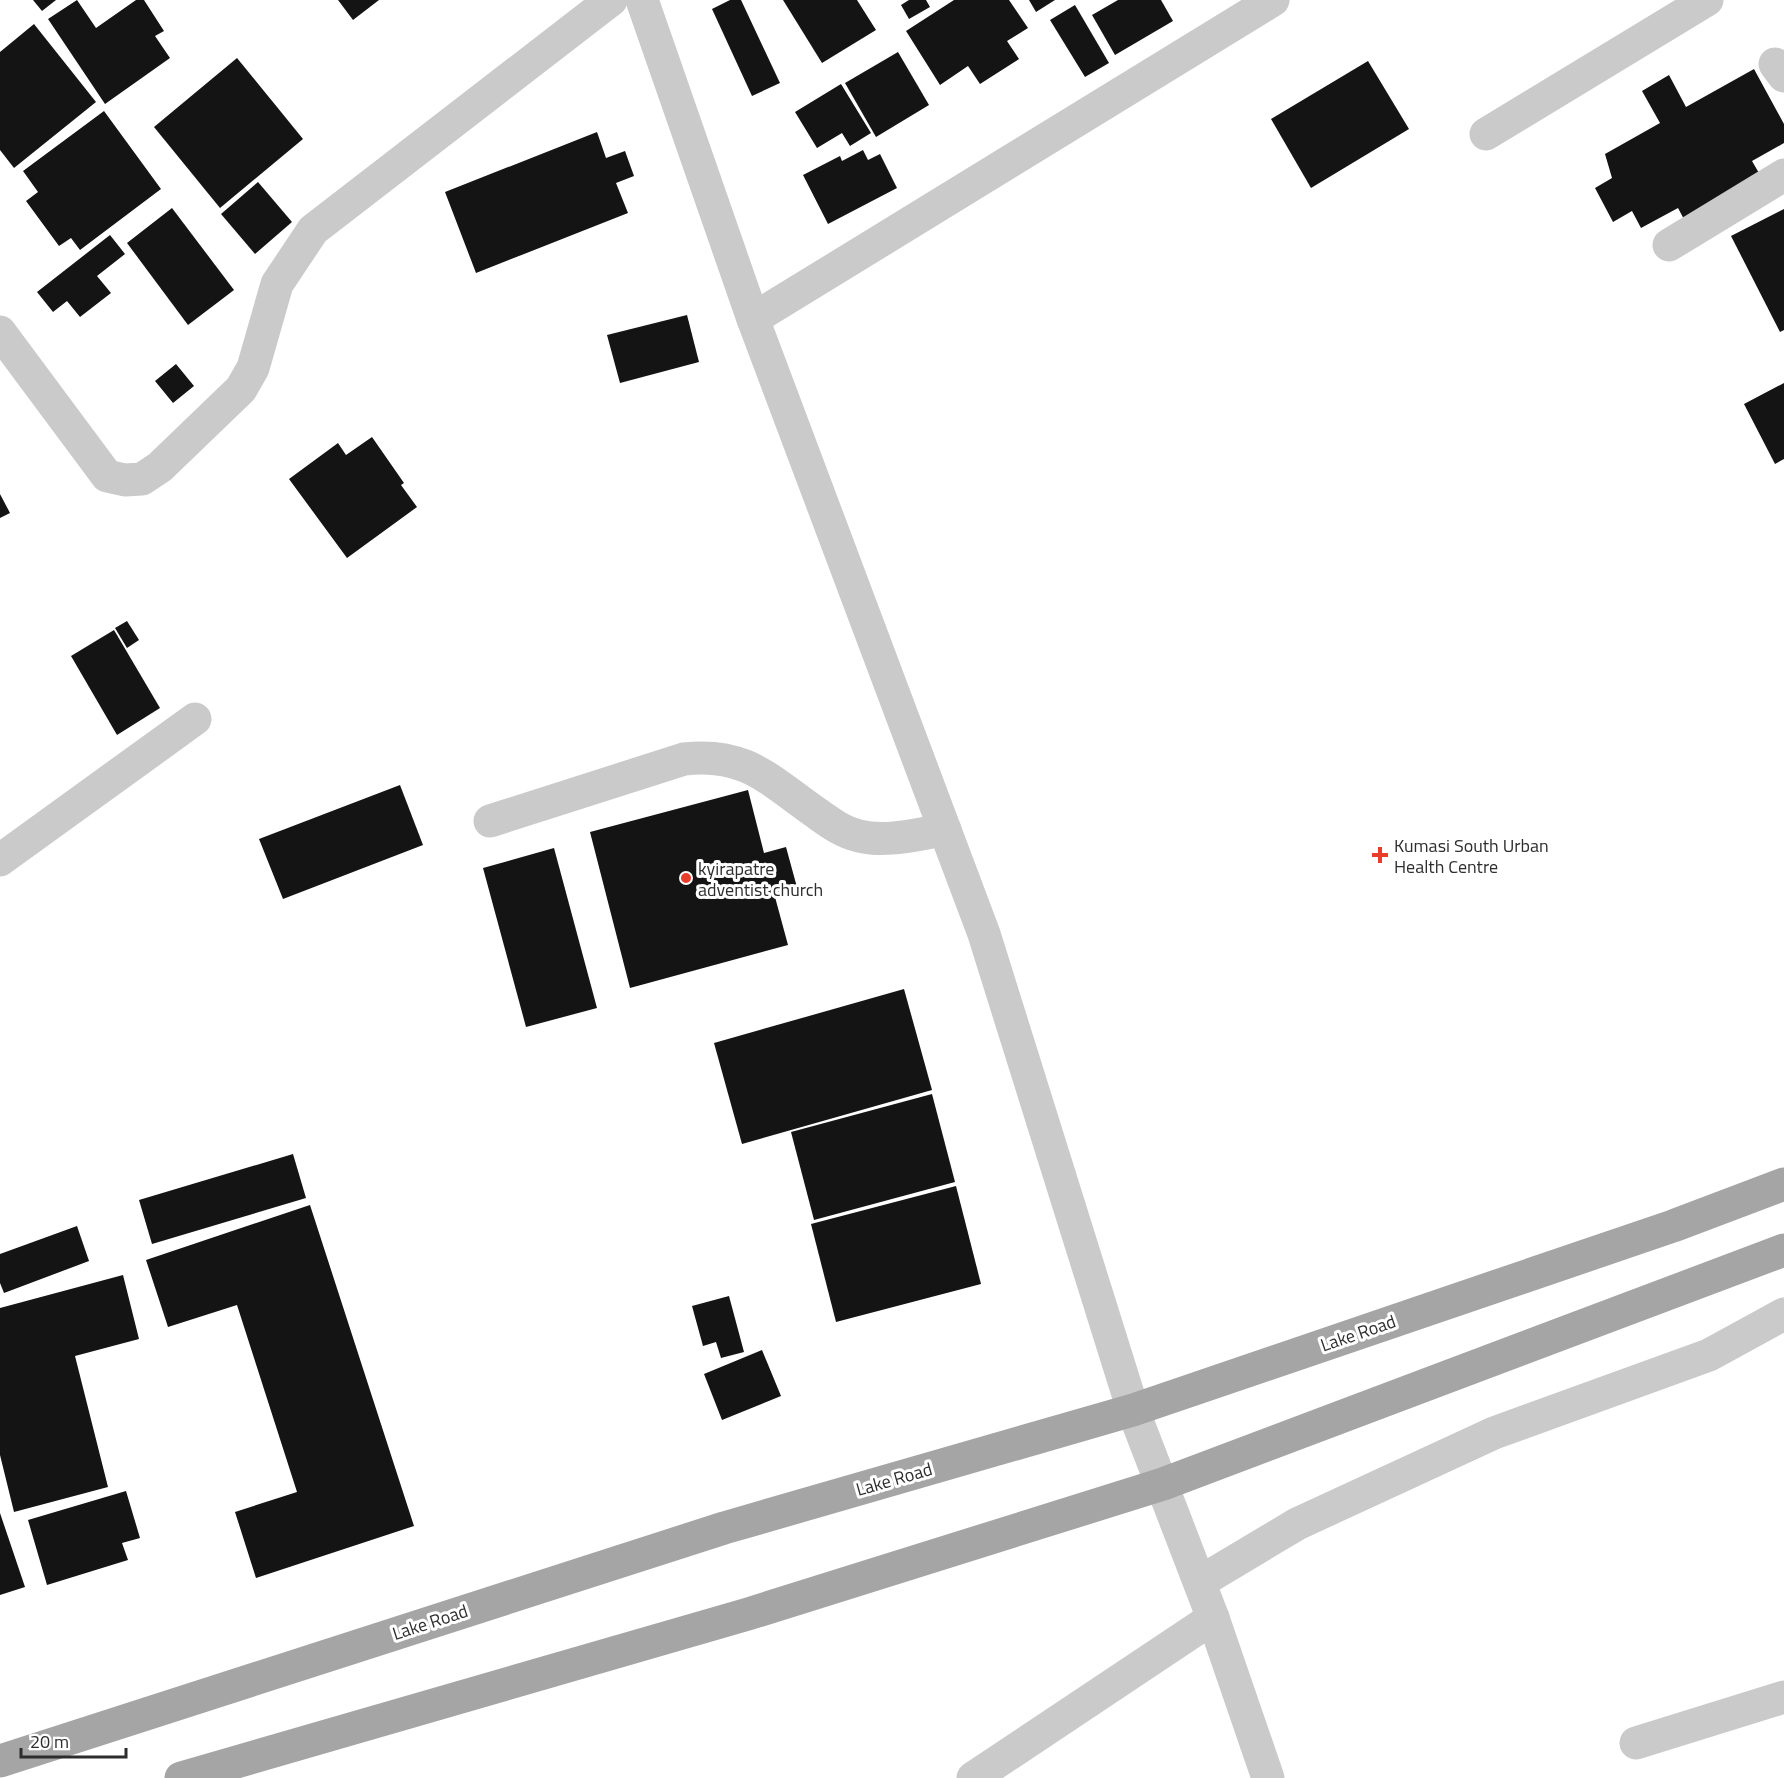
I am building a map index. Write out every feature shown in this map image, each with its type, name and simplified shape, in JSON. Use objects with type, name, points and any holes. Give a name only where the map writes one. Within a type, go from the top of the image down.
[{"type":"main road","name":"Lake Road","points":[[0,1761],[724,1528],[1133,1410],[1673,1226],[1784,1184]]},
{"type":"main road","points":[[181,1778],[748,1614],[1163,1484],[1784,1250]]},
{"type":"street","points":[[0,332],[107,476],[125,480],[142,479],[160,467],[249,379],[277,284],[313,230],[611,0]]},
{"type":"street","points":[[642,0],[753,319],[984,934],[1133,1410],[1200,1582],[1268,1778]]},
{"type":"street","points":[[753,319],[1273,0]]},
{"type":"street","points":[[1486,134],[1707,0]]},
{"type":"street","points":[[1670,245],[1784,175]]},
{"type":"street","points":[[0,861],[195,719]]},
{"type":"street","points":[[490,821],[684,759],[708,756],[732,759],[751,767],[838,828],[858,836],[880,840],[945,830]]},
{"type":"street","points":[[1200,1582],[1297,1524],[1494,1433],[1708,1355],[1784,1314]]},
{"type":"street","points":[[973,1778],[1213,1618]]},
{"type":"street","points":[[1636,1743],[1784,1697]]},
{"type":"building","points":[[33,0],[56,0],[42,11]]},
{"type":"building","points":[[77,0],[96,28],[136,0],[144,0],[164,31],[155,36],[170,58],[105,104],[48,19]]},
{"type":"building","points":[[338,0],[379,0],[353,20]]},
{"type":"building","points":[[730,0],[741,0],[780,83],[752,96],[712,9]]},
{"type":"building","points":[[783,0],[857,0],[876,30],[822,63]]},
{"type":"building","points":[[909,0],[926,0],[930,7],[909,19],[901,5]]},
{"type":"building","points":[[954,0],[1009,0],[1028,28],[1007,41],[1019,59],[980,84],[968,66],[940,85],[906,31]]},
{"type":"building","points":[[1029,0],[1055,0],[1036,12]]},
{"type":"building","points":[[1118,0],[1161,0],[1173,21],[1115,55],[1092,15]]},
{"type":"building","points":[[1075,5],[1109,63],[1085,77],[1050,20]]},
{"type":"building","points":[[34,24],[96,102],[14,168],[0,150],[0,52]]},
{"type":"building","points":[[898,52],[929,105],[876,137],[845,83]]},
{"type":"building","points":[[237,58],[303,139],[220,208],[154,127]]},
{"type":"building","points":[[1368,61],[1409,129],[1311,188],[1271,119]]},
{"type":"building","points":[[1754,69],[1784,124],[1784,143],[1752,161],[1763,180],[1686,223],[1678,208],[1641,228],[1632,211],[1613,222],[1595,188],[1612,178],[1605,154],[1660,123],[1642,91],[1669,75],[1686,107]]},
{"type":"building","points":[[841,84],[871,133],[850,146],[842,133],[817,148],[795,112]]},
{"type":"building","points":[[104,111],[161,189],[80,250],[71,238],[59,246],[26,201],[38,192],[23,171]]},
{"type":"building","points":[[597,132],[606,158],[625,151],[634,176],[616,183],[628,213],[476,273],[445,192]]},
{"type":"building","points":[[863,150],[868,160],[880,154],[897,188],[828,224],[803,175],[840,156],[842,161]]},
{"type":"building","points":[[258,182],[292,222],[255,254],[221,214]]},
{"type":"building","points":[[172,208],[234,290],[188,325],[127,243]]},
{"type":"building","points":[[1784,209],[1784,330],[1780,332],[1731,236]]},
{"type":"building","points":[[110,235],[125,254],[97,276],[111,293],[80,317],[67,301],[53,312],[37,292]]},
{"type":"building","points":[[687,315],[699,362],[620,383],[607,335]]},
{"type":"building","points":[[176,364],[194,386],[173,403],[155,381]]},
{"type":"building","points":[[1784,383],[1784,459],[1775,464],[1744,404]]},
{"type":"building","points":[[372,437],[404,483],[401,485],[417,507],[347,558],[289,479],[338,443],[346,455]]},
{"type":"building","points":[[0,494],[10,513],[0,518]]},
{"type":"building","points":[[127,621],[139,640],[127,648],[115,628]]},
{"type":"building","points":[[114,630],[160,708],[117,735],[71,656]]},
{"type":"building","points":[[400,785],[423,845],[283,899],[259,839]]},
{"type":"building","points":[[748,790],[764,853],[786,847],[798,891],[775,897],[788,945],[630,988],[590,832]]},
{"type":"building","points":[[554,848],[597,1008],[526,1027],[483,868]]},
{"type":"building","points":[[904,989],[932,1090],[742,1144],[714,1043]]},
{"type":"building","points":[[932,1094],[955,1182],[814,1220],[791,1132]]},
{"type":"building","points":[[293,1154],[306,1198],[152,1244],[139,1200]]},
{"type":"building","points":[[956,1186],[981,1284],[836,1322],[811,1224]]},
{"type":"building","points":[[310,1205],[414,1526],[256,1578],[235,1512],[297,1492],[237,1305],[168,1327],[146,1260]]},
{"type":"building","points":[[77,1226],[89,1261],[4,1293],[0,1283],[0,1254]]},
{"type":"building","points":[[123,1275],[139,1339],[75,1356],[108,1487],[14,1512],[0,1455],[0,1308]]},
{"type":"building","points":[[729,1296],[744,1352],[721,1358],[716,1342],[703,1346],[692,1306]]},
{"type":"building","points":[[762,1350],[781,1396],[722,1420],[704,1374]]},
{"type":"building","points":[[126,1491],[140,1538],[122,1543],[128,1560],[47,1585],[28,1520]]},
{"type":"building","points":[[0,1513],[25,1587],[0,1595]]},
{"type":"place","name":"Kumasi South Urban Health Centre","points":[[1380,855]]},
{"type":"place","name":"kyirapatre adventist church","points":[[686,878]]}]
